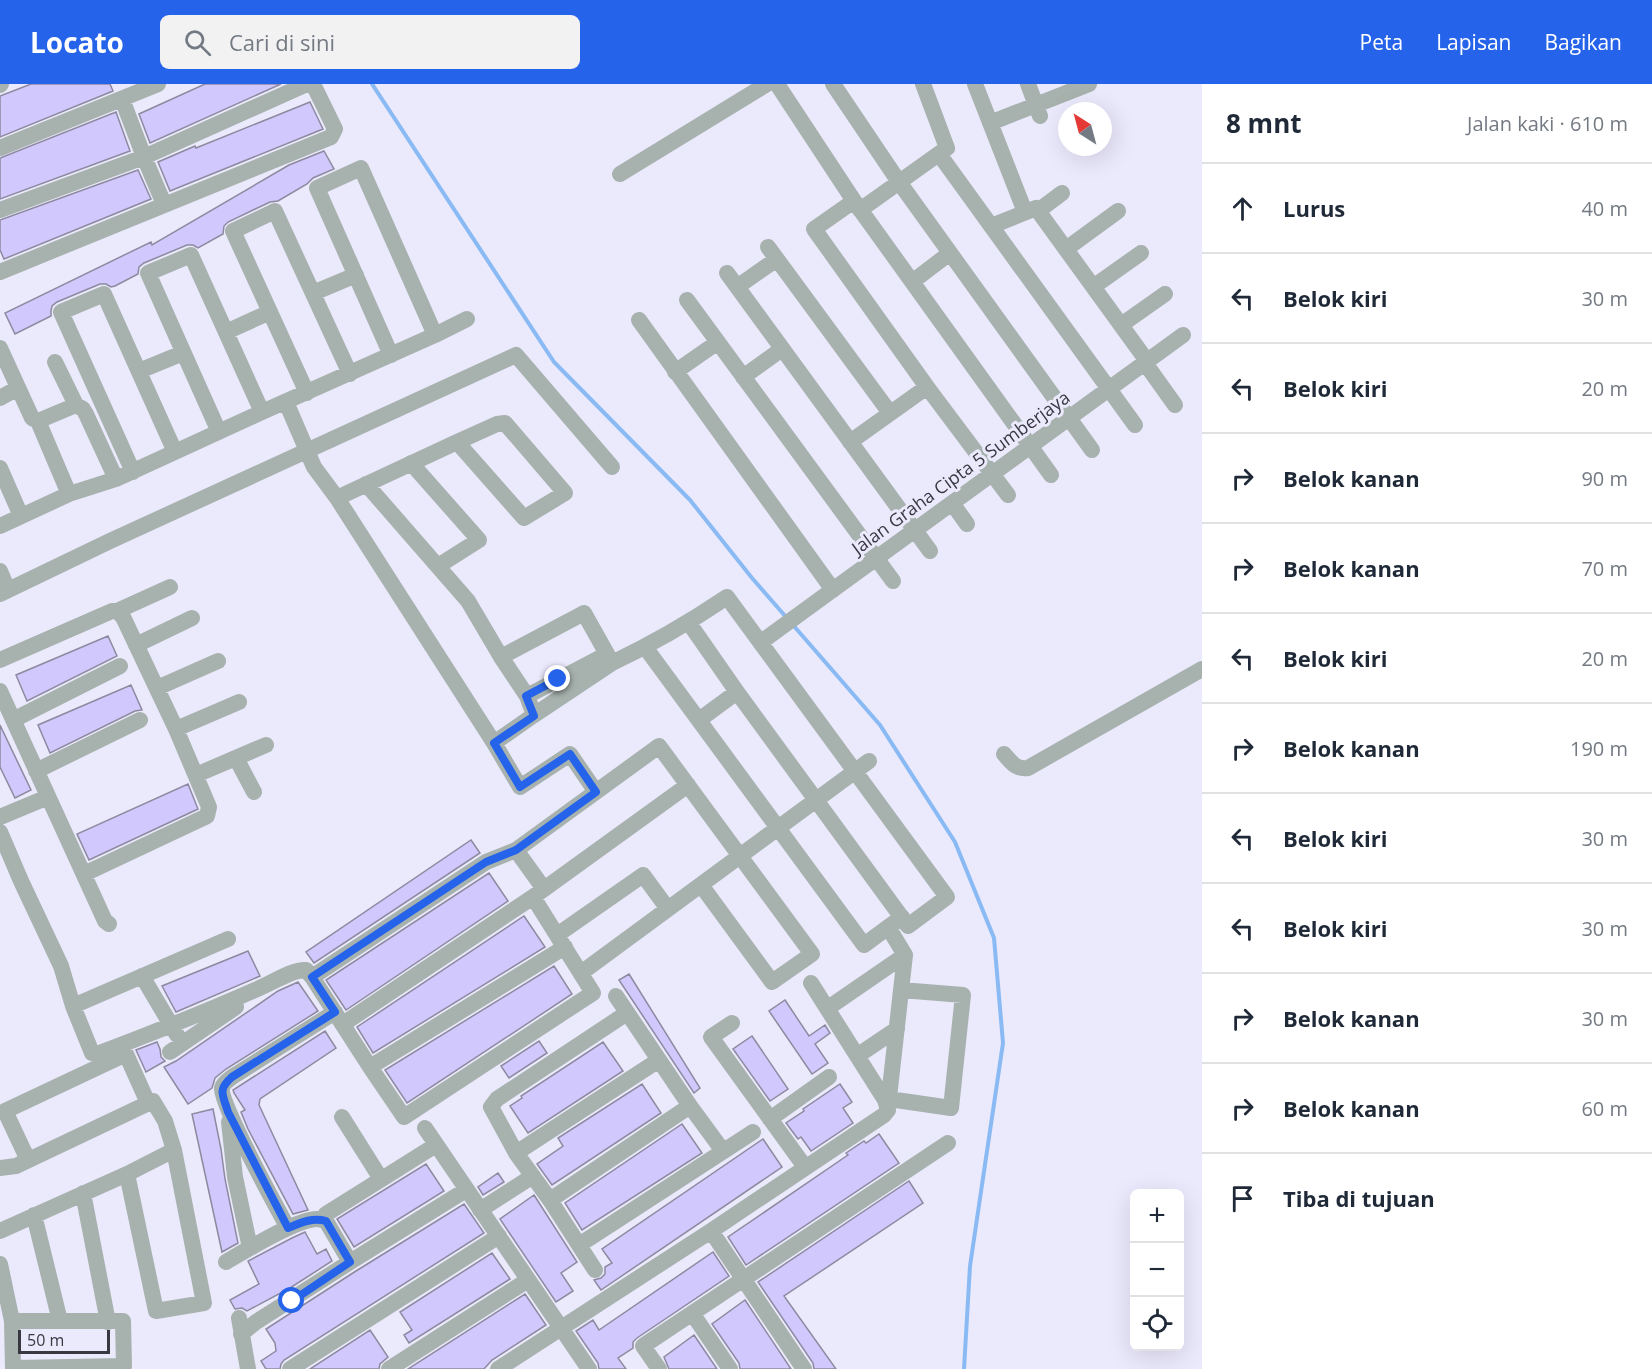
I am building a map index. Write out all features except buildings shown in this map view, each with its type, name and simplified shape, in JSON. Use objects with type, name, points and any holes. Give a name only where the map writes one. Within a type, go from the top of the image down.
[{"type":"street","points":[[0,148],[158,84]]},
{"type":"street","points":[[0,210],[144,158],[307,84]]},
{"type":"street","points":[[0,272],[331,137],[335,129],[313,84]]},
{"type":"street","points":[[620,174],[767,84]]},
{"type":"street","points":[[777,84],[857,205],[1052,475]]},
{"type":"street","points":[[833,84],[898,182],[1092,450]]},
{"type":"street","points":[[923,84],[947,148],[898,182],[814,229],[927,387],[1008,495]]},
{"type":"street","points":[[975,84],[990,123],[1031,211],[1066,249],[1175,405]]},
{"type":"street","points":[[1028,84],[1038,111]]},
{"type":"street","points":[[990,123],[1038,111],[1084,88]]},
{"type":"street","points":[[122,99],[164,204]]},
{"type":"street","points":[[939,154],[1135,425]]},
{"type":"street","points":[[392,355],[317,188],[361,168],[435,335]]},
{"type":"street","points":[[993,228],[999,223],[1031,211],[1062,193]]},
{"type":"street","points":[[1066,249],[1118,211]]},
{"type":"street","points":[[307,393],[233,231],[275,212],[350,374]]},
{"type":"street","points":[[737,287],[773,253],[890,413]]},
{"type":"street","points":[[912,282],[950,253]]},
{"type":"street","points":[[1094,287],[1141,253]]},
{"type":"street","points":[[219,432],[148,273],[191,255],[262,412]]},
{"type":"street","points":[[727,273],[930,551]]},
{"type":"street","points":[[313,293],[356,275]]},
{"type":"street","points":[[133,472],[61,312],[104,294],[175,452]]},
{"type":"street","points":[[1121,326],[1165,294]]},
{"type":"street","points":[[687,300],[893,580]]},
{"type":"street","points":[[226,332],[270,312]]},
{"type":"street","points":[[0,526],[69,494],[116,480],[467,319]]},
{"type":"street","points":[[639,320],[833,590]]},
{"type":"street","name":"Jalan Graha Cipta 5 Sumberjaya","points":[[761,642],[1183,336]]},
{"type":"street","points":[[675,372],[718,342]]},
{"type":"street","points":[[0,348],[32,417],[38,421],[69,494]]},
{"type":"street","points":[[743,377],[782,349]]},
{"type":"street","points":[[139,371],[183,352]]},
{"type":"street","points":[[0,571],[4,592],[516,356],[612,467]]},
{"type":"street","points":[[55,362],[76,405],[83,409],[116,480]]},
{"type":"street","points":[[850,442],[927,387]]},
{"type":"street","points":[[0,398],[18,388]]},
{"type":"street","points":[[285,402],[314,467],[337,498],[520,787],[570,754],[596,792]]},
{"type":"street","points":[[38,421],[76,405]]},
{"type":"street","points":[[337,498],[366,484],[411,464],[457,442],[497,424],[505,423],[565,493],[524,518],[457,442]]},
{"type":"street","points":[[411,464],[479,540],[438,567]]},
{"type":"street","points":[[0,468],[21,516]]},
{"type":"street","points":[[366,484],[468,601],[526,696],[534,716]]},
{"type":"street","points":[[952,503],[967,524]]},
{"type":"street","points":[[0,660],[170,587]]},
{"type":"street","points":[[526,696],[609,658],[645,647],[688,623],[727,597],[947,897],[908,926],[688,623]]},
{"type":"street","points":[[84,874],[207,816],[210,807],[157,688],[123,617],[117,611]]},
{"type":"street","points":[[501,657],[584,613],[609,658]]},
{"type":"street","points":[[136,645],[192,618]]},
{"type":"street","points":[[645,647],[864,945],[902,917]]},
{"type":"street","points":[[494,743],[534,716],[609,658]]},
{"type":"street","points":[[157,688],[219,661]]},
{"type":"street","points":[[13,720],[120,666]]},
{"type":"street","points":[[1004,754],[1018,768],[1028,768],[1202,669]]},
{"type":"street","points":[[0,692],[105,921],[109,924]]},
{"type":"street","points":[[699,720],[737,692]]},
{"type":"street","points":[[176,729],[239,702]]},
{"type":"street","points":[[36,771],[140,720]]},
{"type":"street","points":[[196,775],[266,745]]},
{"type":"street","points":[[312,977],[486,862],[516,850],[659,746],[812,954],[772,982],[701,885]]},
{"type":"street","points":[[236,758],[254,792]]},
{"type":"street","points":[[581,973],[869,761]]},
{"type":"street","points":[[250,1248],[235,1177],[228,1112],[222,1089],[226,1082],[339,1018],[539,893],[688,785]]},
{"type":"street","points":[[0,817],[48,797]]},
{"type":"street","points":[[0,832],[61,966],[73,1006],[92,1053],[97,1054],[172,1026],[299,970],[306,970],[404,1117],[593,993],[561,941],[516,850]]},
{"type":"street","points":[[370,1068],[561,941],[643,875],[668,909]]},
{"type":"street","points":[[498,1369],[711,1231],[878,1120],[888,1110],[906,955],[888,927]]},
{"type":"street","points":[[73,1006],[228,939]]},
{"type":"street","points":[[828,1008],[906,955]]},
{"type":"street","points":[[142,976],[172,1026],[176,1048],[266,986]]},
{"type":"street","points":[[811,983],[888,1102]]},
{"type":"street","points":[[888,1102],[951,1108],[963,995],[901,990]]},
{"type":"street","points":[[616,996],[723,1151]]},
{"type":"street","points":[[595,1270],[550,1200],[516,1153],[491,1107],[494,1101],[627,1013]]},
{"type":"street","points":[[732,1023],[711,1038],[805,1167]]},
{"type":"street","points":[[857,1056],[897,1029]]},
{"type":"street","points":[[28,1160],[5,1112],[126,1054],[148,1103]]},
{"type":"street","points":[[516,1153],[659,1060]]},
{"type":"street","points":[[770,1119],[829,1077]]},
{"type":"street","points":[[0,1168],[16,1166],[153,1101],[165,1121],[174,1149],[204,1303],[156,1311],[127,1174]]},
{"type":"street","points":[[550,1200],[690,1106]]},
{"type":"street","points":[[228,1112],[288,1228]]},
{"type":"street","points":[[342,1117],[381,1179]]},
{"type":"street","points":[[425,1128],[589,1369]]},
{"type":"street","points":[[579,1245],[753,1132]]},
{"type":"street","points":[[659,1369],[643,1346],[948,1143]]},
{"type":"street","points":[[350,1262],[326,1221],[328,1213],[436,1145]]},
{"type":"street","points":[[0,1231],[127,1174],[174,1149]]},
{"type":"street","points":[[480,1210],[532,1176]]},
{"type":"street","points":[[248,1369],[240,1326],[256,1323],[466,1190]]},
{"type":"street","points":[[83,1193],[108,1322]]},
{"type":"street","points":[[34,1215],[60,1321]]},
{"type":"street","points":[[226,1262],[288,1228],[318,1218],[326,1221]]},
{"type":"street","points":[[711,1231],[804,1369]]},
{"type":"street","points":[[290,1369],[499,1236]]},
{"type":"street","points":[[0,1264],[12,1321],[13,1368],[124,1366],[123,1321],[12,1321]]},
{"type":"street","points":[[389,1369],[528,1280]]},
{"type":"street","points":[[692,1313],[730,1369]]},
{"type":"waterway","points":[[372,84],[554,362],[690,500],[786,617]]},
{"type":"waterway","points":[[793,625],[880,725],[955,842],[994,938],[1003,1043],[970,1266],[964,1369]]},
{"type":"route","points":[[292,1301],[350,1262],[326,1221],[318,1218],[288,1228],[228,1112],[223,1096],[223,1085],[335,1012],[312,977],[486,862],[516,850],[596,792],[570,754],[520,787],[494,743],[534,716],[526,696],[558,679]]}]
